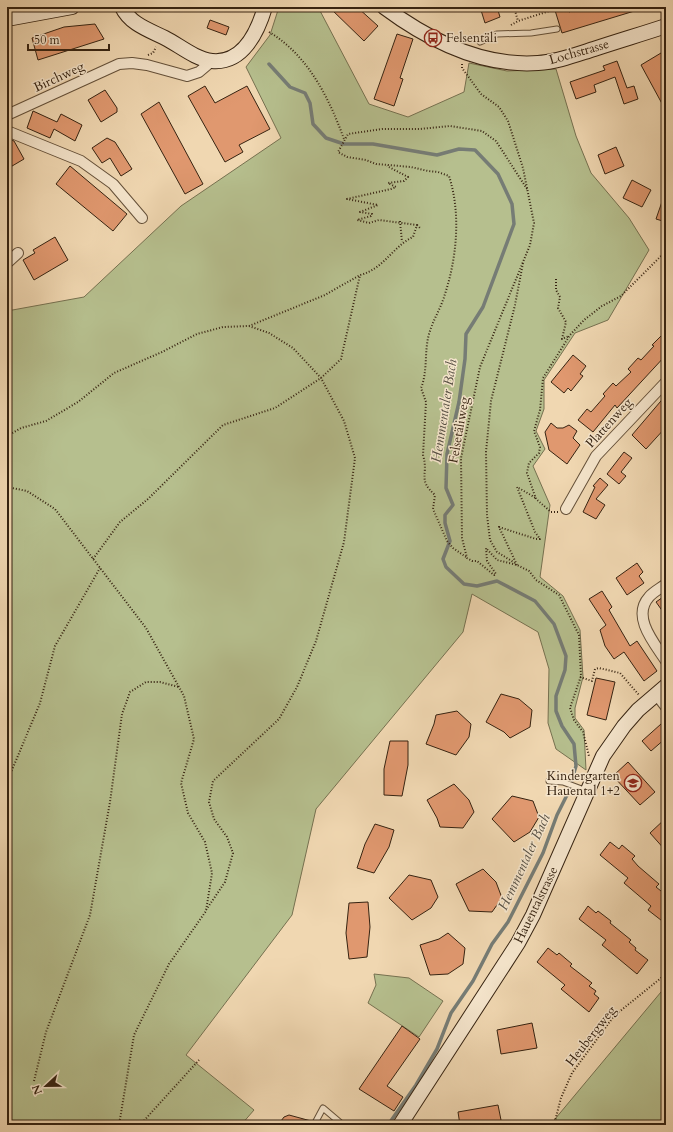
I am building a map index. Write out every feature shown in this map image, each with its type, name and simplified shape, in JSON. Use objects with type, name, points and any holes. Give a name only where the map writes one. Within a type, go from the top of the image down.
[{"type":"street","points":[[7,18],[72,7]]},
{"type":"street","points":[[122,7],[126,15],[136,24],[197,56],[212,61],[232,56],[244,48],[253,38],[259,26],[265,7]]},
{"type":"street","name":"Lochstrasse","points":[[384,7],[425,34],[462,51],[494,60],[517,64],[560,60],[666,26]]},
{"type":"street","name":"Birchweg","points":[[7,114],[119,64],[147,64],[186,76],[199,72],[212,61]]},
{"type":"street","points":[[7,131],[81,160],[113,184],[142,218]]},
{"type":"street","points":[[7,262],[18,253]]},
{"type":"street","name":"Plattenweg","points":[[566,509],[596,456],[666,382]]},
{"type":"street","points":[[666,584],[648,598],[642,616],[645,626],[666,661]]},
{"type":"street","points":[[661,690],[666,707]]},
{"type":"street","name":"Hauentalstrasse","points":[[400,1125],[518,943],[533,915],[598,766],[613,740],[638,710],[661,690]]},
{"type":"lane","points":[[480,42],[497,34],[531,33],[557,29]]},
{"type":"lane","points":[[549,782],[563,782],[587,791]]},
{"type":"lane","points":[[316,1125],[315,1123],[323,1108],[343,1125]]},
{"type":"path","points":[[514,7],[518,21]]},
{"type":"path","points":[[497,34],[518,21],[562,7]]},
{"type":"path","points":[[259,26],[281,39],[321,86],[344,139]]},
{"type":"path","points":[[146,56],[153,53],[158,44]]},
{"type":"path","name":"Felsetäliweg","points":[[462,51],[462,68],[481,94],[499,107],[508,121],[529,191],[534,223],[530,245],[480,367],[461,458],[462,538],[468,558]]},
{"type":"path","points":[[517,565],[496,560],[486,548],[487,561],[496,574],[494,575],[477,561],[472,561],[453,548],[447,542],[433,509],[435,495],[427,488],[424,479],[426,464],[423,456],[426,402],[421,388],[426,377],[429,335],[445,294],[452,265],[457,210],[449,176],[438,172],[376,164],[366,160],[347,157],[338,152],[348,134],[382,128],[420,129],[450,126],[482,131],[496,141],[529,191]]},
{"type":"path","points":[[386,165],[408,177],[404,181],[388,183],[396,187],[391,189],[347,199],[378,205],[360,212],[372,214],[371,216],[357,220],[369,223],[379,220],[400,221],[416,225],[421,229]]},
{"type":"path","points":[[400,221],[402,242]]},
{"type":"path","points":[[7,436],[22,428],[46,421],[78,402],[114,373],[162,352],[197,334],[223,327],[249,326],[325,295],[360,275],[371,272],[386,261],[402,242],[414,237],[416,225]]},
{"type":"path","points":[[536,499],[528,473],[529,464],[539,453],[540,447],[534,431],[540,410],[542,378],[570,335],[584,320],[621,296],[666,251]]},
{"type":"path","points":[[524,258],[516,305],[490,401],[486,452],[487,515],[490,540],[496,552],[529,571],[536,580],[559,595],[579,635],[580,677],[570,708],[574,720],[583,732],[590,762]]},
{"type":"path","points":[[93,559],[120,522],[148,499],[223,425],[276,408],[321,378],[341,359],[360,275]]},
{"type":"path","points":[[556,279],[556,290],[560,298],[558,308],[566,322],[562,339],[570,335]]},
{"type":"path","points":[[117,1125],[120,1119],[134,1035],[169,964],[225,882],[233,853],[227,837],[214,819],[209,802],[214,781],[279,719],[298,687],[316,641],[344,542],[355,458],[344,421],[321,378],[293,348],[269,333],[249,326]]},
{"type":"path","points":[[7,487],[27,491],[55,509],[146,628],[184,696],[194,739],[181,784],[188,813],[205,842],[212,873],[206,911]]},
{"type":"path","points":[[517,565],[499,527],[540,539],[535,532],[517,488],[536,499],[551,512],[566,509]]},
{"type":"path","points":[[7,782],[40,703],[55,646],[100,568]]},
{"type":"path","points":[[580,677],[592,681],[595,669],[599,668],[620,673],[641,698]]},
{"type":"path","points":[[34,1081],[46,1032],[90,915],[110,802],[122,714],[130,692],[146,682],[160,682],[179,687]]},
{"type":"path","name":"Heubergweg","points":[[554,1125],[561,1098],[577,1067],[614,1016],[666,974]]},
{"type":"path","points":[[140,1125],[199,1060]]},
{"type":"path","points":[[145,1125],[146,1120]]},
{"type":"green space","points":[[279,7],[318,7],[369,104],[408,117],[464,92],[469,63],[507,71],[556,69],[576,136],[591,173],[629,218],[649,250],[608,320],[575,333],[544,380],[544,409],[536,431],[545,449],[533,466],[550,505],[540,577],[563,596],[580,630],[583,677],[575,708],[575,718],[584,730],[586,770],[556,749],[548,723],[549,669],[538,632],[472,594],[463,632],[316,809],[292,915],[186,1055],[254,1110],[241,1125],[7,1125],[7,311],[84,297],[181,206],[281,138],[246,67],[270,35]]},
{"type":"green space","points":[[374,974],[409,978],[443,1001],[419,1037],[368,1003],[376,985]]},
{"type":"green space","points":[[666,986],[666,1125],[550,1125]]},
{"type":"building","points":[[329,7],[357,7],[378,26],[364,41]]},
{"type":"building","points":[[480,7],[497,7],[500,17],[485,23]]},
{"type":"building","points":[[554,7],[568,7],[569,12],[584,7],[640,7],[641,9],[562,33]]},
{"type":"building","points":[[210,20],[229,27],[226,35],[207,28]]},
{"type":"building","points":[[95,24],[104,39],[38,60],[32,38],[64,27]]},
{"type":"building","points":[[397,34],[413,39],[400,78],[403,79],[394,106],[374,99]]},
{"type":"building","points":[[666,50],[666,111],[641,65]]},
{"type":"building","points":[[617,61],[627,88],[634,86],[638,99],[624,104],[615,77],[594,85],[596,92],[576,99],[570,82],[605,70],[603,66]]},
{"type":"building","points":[[205,86],[215,103],[247,86],[270,129],[239,145],[243,152],[225,162],[188,96]]},
{"type":"building","points":[[105,90],[117,108],[117,112],[101,122],[88,100]]},
{"type":"building","points":[[159,102],[203,184],[185,194],[141,114]]},
{"type":"building","points":[[33,111],[57,122],[61,114],[82,125],[75,141],[54,129],[50,138],[27,128]]},
{"type":"building","points":[[7,138],[14,141],[24,159],[7,169]]},
{"type":"building","points":[[107,138],[115,142],[132,169],[121,176],[110,158],[102,163],[92,148]]},
{"type":"building","points":[[616,147],[624,166],[605,174],[598,155]]},
{"type":"building","points":[[70,166],[127,214],[113,231],[56,184]]},
{"type":"building","points":[[632,180],[651,190],[642,207],[623,198]]},
{"type":"building","points":[[665,193],[666,194],[666,222],[656,219]]},
{"type":"building","points":[[55,237],[68,260],[34,280],[23,260],[35,253],[33,250]]},
{"type":"building","points":[[666,331],[666,355],[617,408],[615,405],[593,432],[578,420],[587,409],[591,412],[605,396],[603,394],[613,383],[616,386],[631,372],[628,369],[638,358],[641,360],[654,346],[652,345]]},
{"type":"building","points":[[573,355],[586,366],[580,374],[583,376],[571,391],[568,388],[564,393],[551,382]]},
{"type":"building","points":[[666,395],[666,427],[646,449],[632,435]]},
{"type":"building","points":[[551,423],[557,428],[563,428],[569,425],[577,431],[573,438],[580,445],[567,464],[549,450],[545,432]]},
{"type":"building","points":[[624,452],[632,458],[621,472],[626,476],[619,484],[607,474]]},
{"type":"building","points":[[600,478],[608,485],[596,499],[605,505],[596,519],[583,512],[595,487],[593,486]]},
{"type":"building","points":[[637,563],[643,572],[639,576],[644,583],[627,595],[616,578]]},
{"type":"building","points":[[602,591],[612,607],[609,610],[630,646],[637,641],[657,671],[644,681],[624,652],[614,659],[605,646],[600,630],[606,625],[589,599]]},
{"type":"building","points":[[666,595],[666,616],[656,602]]},
{"type":"building","points":[[596,678],[615,682],[606,720],[587,715]]},
{"type":"building","points":[[501,694],[519,699],[532,710],[530,727],[510,738],[504,732],[486,722]]},
{"type":"building","points":[[457,711],[471,724],[469,737],[456,755],[426,744],[436,715]]},
{"type":"building","points":[[661,724],[666,730],[666,738],[651,751],[642,741]]},
{"type":"building","points":[[390,741],[408,741],[408,765],[402,796],[384,795],[384,769]]},
{"type":"building","name":"Kindergarten Hauental 1+2","points":[[628,762],[655,792],[640,805],[613,776]]},
{"type":"building","points":[[454,784],[469,800],[474,812],[463,828],[440,827],[437,818],[427,800]]},
{"type":"building","points":[[512,796],[533,801],[539,817],[530,832],[514,842],[492,819]]},
{"type":"building","points":[[666,818],[666,851],[650,833]]},
{"type":"building","points":[[375,824],[394,830],[389,847],[374,873],[357,868],[365,844]]},
{"type":"building","points":[[610,842],[619,849],[622,845],[635,856],[632,859],[638,866],[659,884],[656,887],[666,895],[666,924],[648,910],[651,906],[624,883],[628,878],[600,855]]},
{"type":"building","points":[[483,869],[496,882],[502,898],[492,912],[469,911],[456,884]]},
{"type":"building","points":[[409,875],[431,880],[438,897],[431,908],[412,920],[389,898]]},
{"type":"building","points":[[368,902],[370,927],[367,957],[349,959],[346,933],[349,903]]},
{"type":"building","points":[[588,906],[596,913],[598,911],[611,921],[610,923],[631,940],[629,942],[636,948],[635,950],[648,960],[637,974],[602,945],[606,940],[579,919]]},
{"type":"building","points":[[448,933],[465,948],[463,964],[448,974],[430,975],[420,945],[439,939]]},
{"type":"building","points":[[548,948],[557,955],[559,953],[572,964],[570,966],[592,983],[589,986],[596,991],[594,994],[599,998],[589,1012],[561,989],[565,985],[537,962]]},
{"type":"building","points":[[532,1023],[537,1048],[501,1054],[497,1030]]},
{"type":"building","points":[[402,1026],[420,1039],[387,1086],[403,1097],[394,1111],[359,1089]]},
{"type":"building","points":[[498,1105],[502,1125],[460,1125],[458,1112]]},
{"type":"building","points":[[289,1115],[311,1121],[312,1125],[278,1125],[284,1117]]},
{"type":"waterway","name":"Hemmentaler Bach","points":[[269,64],[290,87],[305,93],[310,103],[313,124],[326,138],[344,144],[373,144],[437,155],[459,149],[475,150],[498,174],[512,204],[514,224],[483,307],[466,334],[465,359],[459,402],[447,454],[446,488],[453,505],[445,515],[445,523],[450,541],[443,559],[446,567],[464,584],[477,586],[497,581],[535,601],[554,624],[566,656],[565,670],[556,696],[556,711],[562,726],[574,744],[576,766],[568,793],[557,815],[543,853],[508,922],[492,944],[473,981],[451,1013],[437,1049],[416,1085],[388,1125]]},
{"type":"place","name":"Felsentäli","points":[[433,38]]},
{"type":"place","name":"Kindergarten Hauental 1+2","points":[[633,783]]}]
